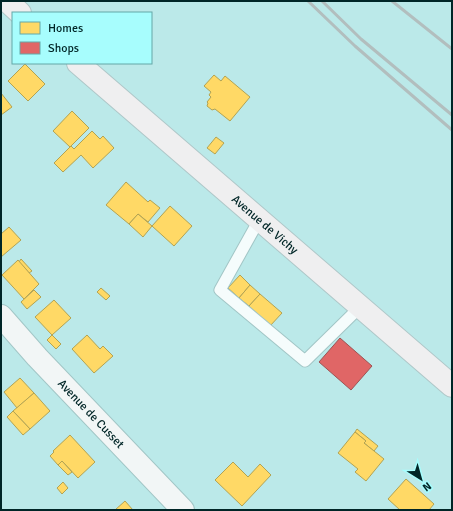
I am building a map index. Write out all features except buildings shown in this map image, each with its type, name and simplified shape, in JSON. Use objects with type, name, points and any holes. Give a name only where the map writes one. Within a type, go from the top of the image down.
[{"type":"main road","points":[[7,1],[19,12]]},
{"type":"main road","name":"Avenue de Vichy","points":[[79,64],[452,386]]},
{"type":"main road","name":"Avenue de Cusset","points":[[1,316],[37,357],[183,510]]},
{"type":"lane","points":[[259,220],[220,290],[306,361],[360,306]]},
{"type":"railway","points":[[308,1],[355,46],[452,130]]},
{"type":"railway","points":[[322,1],[361,39],[452,115]]},
{"type":"railway","points":[[392,1],[452,49]]}]
